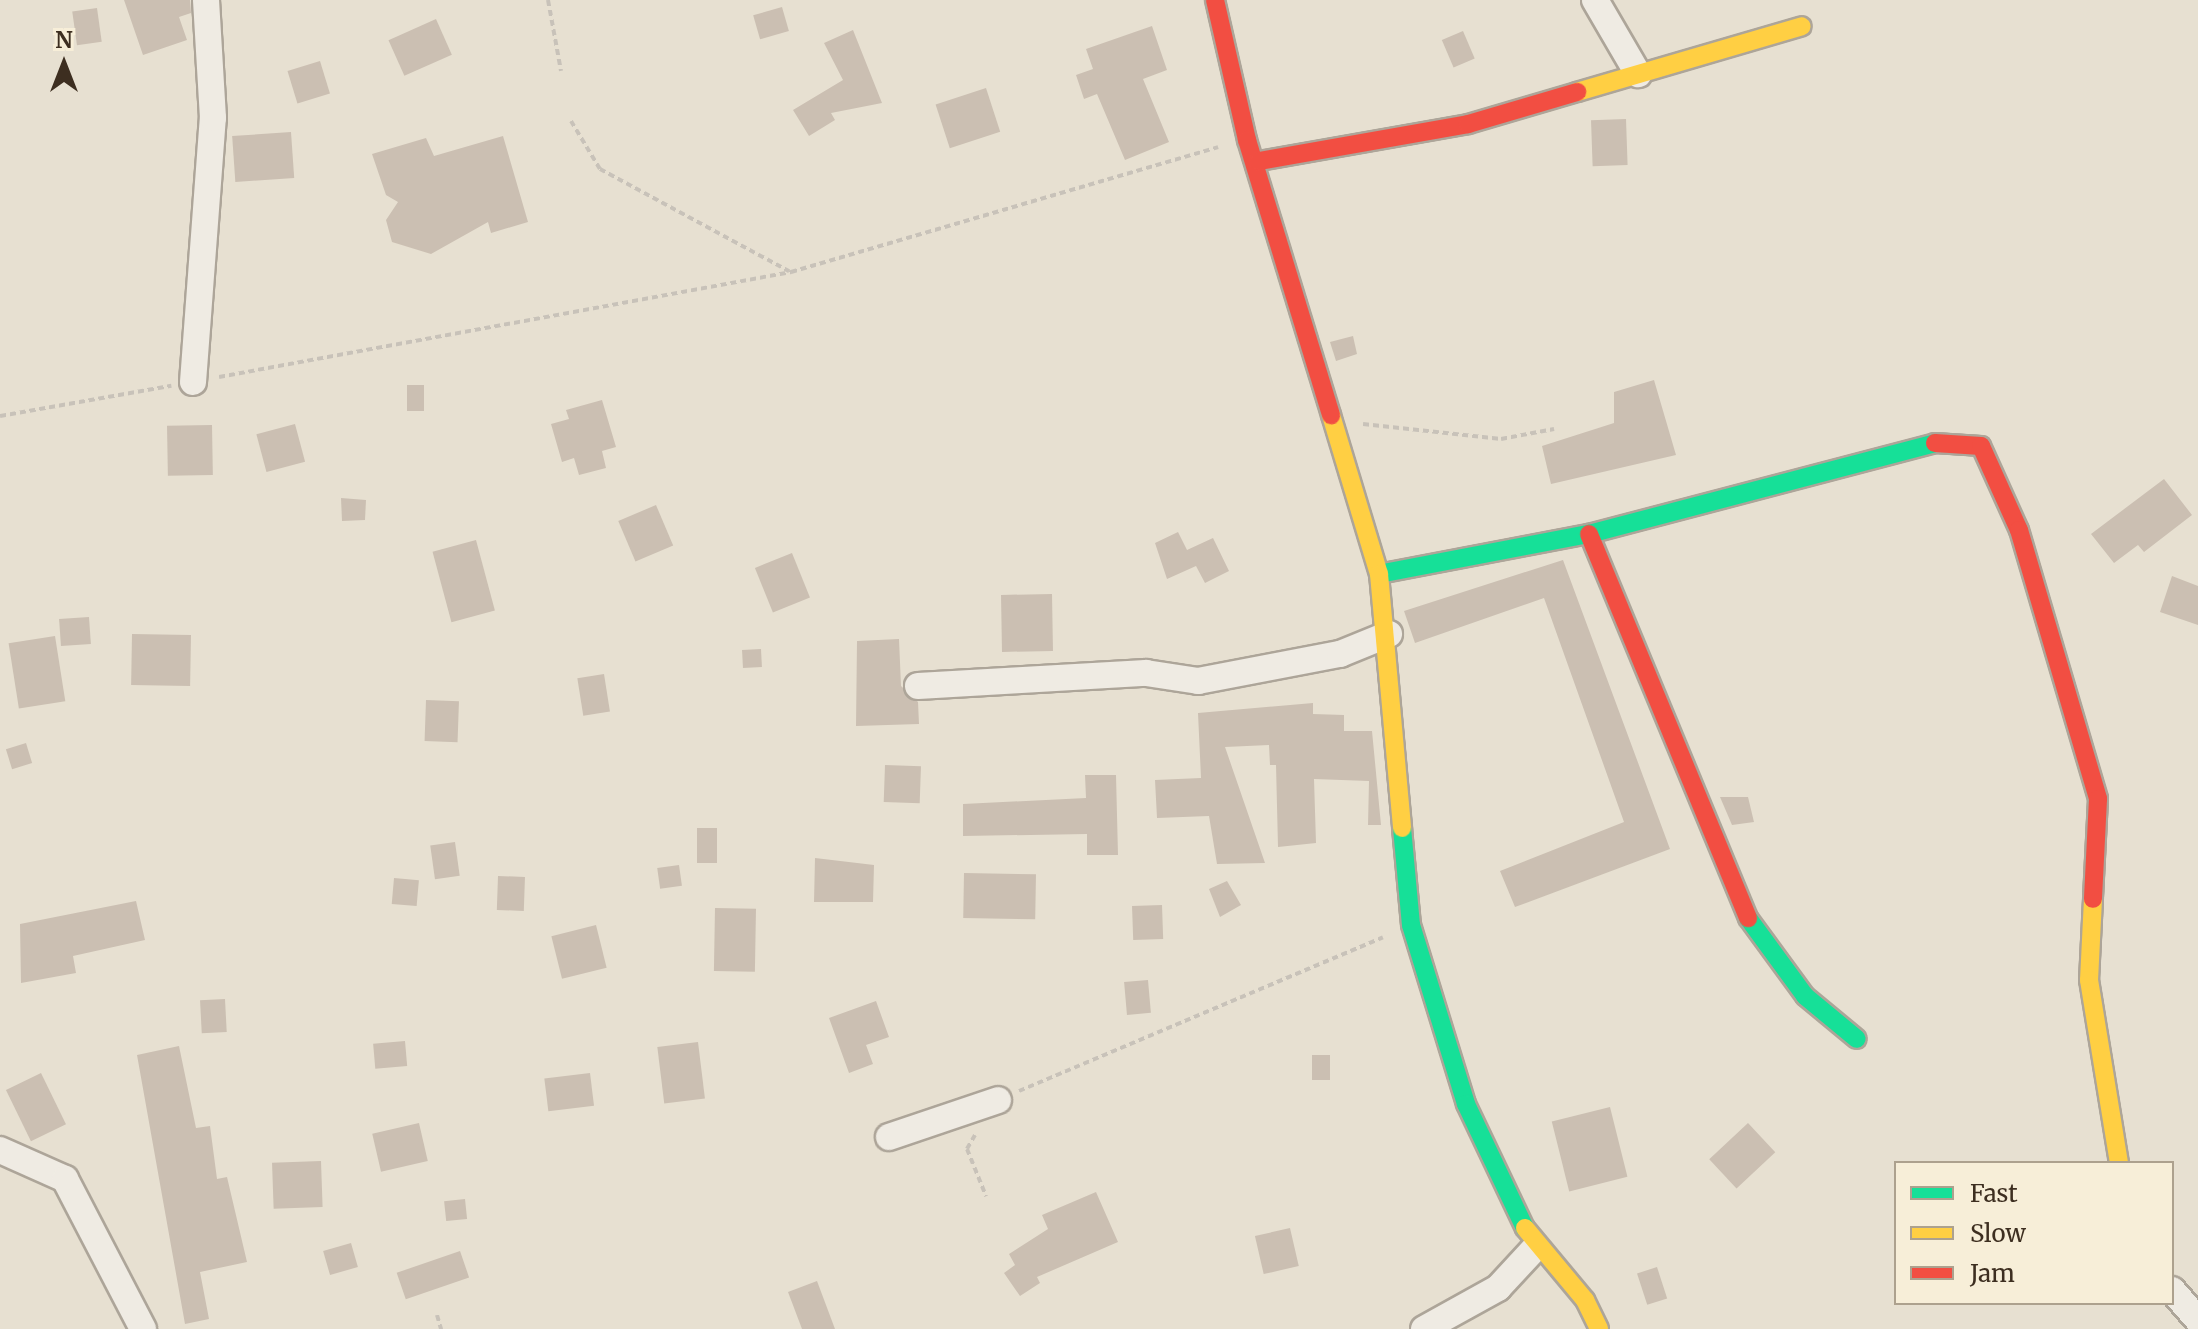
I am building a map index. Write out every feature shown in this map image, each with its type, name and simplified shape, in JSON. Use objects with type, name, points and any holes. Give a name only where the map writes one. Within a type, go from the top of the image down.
[{"type":"street","points":[[193,382],[213,118],[206,0]]},
{"type":"street","points":[[1215,0],[1247,140],[1259,161],[1331,427],[1379,574],[1389,634],[1411,925],[1466,1104],[1535,1248],[1585,1300],[1599,1329]]},
{"type":"street","points":[[1595,0],[1638,74]]},
{"type":"street","points":[[1259,161],[1468,124],[1802,26]]},
{"type":"street","points":[[1379,574],[1589,534],[1916,445],[1964,440],[1981,446],[2019,530],[2098,799],[2089,980],[2119,1161]]},
{"type":"street","points":[[1589,534],[1745,913],[1805,996],[1857,1039]]},
{"type":"street","points":[[918,686],[1146,673],[1198,681],[1340,654],[1389,634]]},
{"type":"street","points":[[889,1137],[998,1100]]},
{"type":"street","points":[[0,1150],[65,1179],[143,1329]]},
{"type":"street","points":[[1424,1329],[1498,1288],[1535,1248]]},
{"type":"street","points":[[2174,1292],[2198,1320]]},
{"type":"path","points":[[548,0],[561,71]]},
{"type":"path","points":[[571,121],[600,169],[791,272]]},
{"type":"path","points":[[0,416],[791,272],[1247,140]]},
{"type":"path","points":[[1331,427],[1384,422],[1501,439],[1554,429]]},
{"type":"path","points":[[986,1196],[967,1149],[998,1100],[1411,925]]},
{"type":"path","points":[[437,1315],[441,1329]]},
{"type":"building","points":[[124,0],[190,0],[191,13],[179,17],[187,40],[143,55]]},
{"type":"building","points":[[782,7],[789,31],[760,39],[753,15]]},
{"type":"building","points":[[97,8],[102,42],[77,45],[72,11]]},
{"type":"building","points":[[436,19],[452,55],[404,76],[388,40]]},
{"type":"building","points":[[1152,26],[1167,70],[1143,79],[1169,142],[1125,160],[1097,94],[1084,99],[1076,75],[1093,69],[1086,49]]},
{"type":"building","points":[[853,30],[882,103],[831,113],[835,120],[809,136],[793,110],[843,80],[824,43]]},
{"type":"building","points":[[1463,31],[1475,59],[1454,68],[1442,40]]},
{"type":"building","points":[[320,61],[330,94],[297,103],[287,71]]},
{"type":"building","points":[[986,88],[1000,132],[950,148],[936,104]]},
{"type":"building","points":[[1626,119],[1628,165],[1593,166],[1591,120]]},
{"type":"building","points":[[291,132],[294,178],[235,182],[232,136]]},
{"type":"building","points":[[503,136],[528,222],[491,233],[488,222],[431,254],[392,242],[386,220],[398,202],[386,195],[372,154],[426,138],[434,156]]},
{"type":"building","points":[[1353,336],[1357,354],[1336,361],[1330,342]]},
{"type":"building","points":[[1654,380],[1676,455],[1551,484],[1542,446],[1614,423],[1614,392]]},
{"type":"building","points":[[407,385],[424,385],[424,411],[407,411]]},
{"type":"building","points":[[602,400],[616,447],[602,451],[606,468],[579,475],[574,458],[562,462],[551,424],[569,419],[566,410]]},
{"type":"building","points":[[295,424],[305,462],[266,472],[256,434]]},
{"type":"building","points":[[212,425],[213,475],[168,476],[167,426]]},
{"type":"building","points":[[2164,479],[2192,515],[2144,552],[2138,545],[2114,563],[2091,534]]},
{"type":"building","points":[[341,498],[366,500],[365,520],[342,521]]},
{"type":"building","points":[[656,505],[673,546],[635,562],[618,521]]},
{"type":"building","points":[[1178,532],[1187,550],[1213,538],[1229,571],[1205,583],[1196,566],[1167,579],[1155,543]]},
{"type":"building","points":[[476,540],[495,611],[451,622],[433,552]]},
{"type":"building","points":[[792,553],[810,598],[773,612],[755,568]]},
{"type":"building","points":[[1563,560],[1670,849],[1515,907],[1500,871],[1624,822],[1544,598],[1415,643],[1404,611]]},
{"type":"building","points":[[2172,576],[2198,586],[2198,625],[2160,612]]},
{"type":"building","points":[[1052,594],[1053,651],[1002,652],[1001,595]]},
{"type":"building","points":[[89,617],[91,644],[61,646],[59,619]]},
{"type":"building","points":[[132,634],[191,635],[190,686],[131,685]]},
{"type":"building","points":[[55,636],[65,701],[19,709],[9,643]]},
{"type":"building","points":[[899,639],[901,686],[918,702],[919,724],[856,726],[857,641]]},
{"type":"building","points":[[761,649],[762,667],[743,668],[742,650]]},
{"type":"building","points":[[604,674],[610,712],[583,716],[577,678]]},
{"type":"building","points":[[426,700],[459,701],[458,742],[425,741]]},
{"type":"building","points":[[1313,703],[1313,714],[1344,715],[1344,731],[1372,731],[1381,825],[1368,825],[1369,781],[1314,779],[1316,843],[1278,847],[1276,765],[1270,765],[1269,745],[1225,747],[1265,863],[1217,864],[1209,816],[1157,818],[1155,780],[1201,778],[1198,713]]},
{"type":"building","points":[[26,743],[32,763],[12,769],[6,749]]},
{"type":"building","points":[[885,765],[921,766],[920,803],[884,802]]},
{"type":"building","points":[[1085,775],[1116,775],[1118,855],[1087,855],[1087,834],[963,836],[963,804],[1086,798]]},
{"type":"building","points":[[1720,797],[1748,797],[1754,822],[1732,825]]},
{"type":"building","points":[[697,828],[717,828],[717,863],[697,863]]},
{"type":"building","points":[[455,842],[460,876],[435,879],[430,845]]},
{"type":"building","points":[[815,858],[874,865],[873,902],[814,902]]},
{"type":"building","points":[[679,865],[682,886],[660,889],[657,868]]},
{"type":"building","points":[[964,873],[1036,874],[1035,919],[963,918]]},
{"type":"building","points":[[498,876],[525,877],[524,911],[497,910]]},
{"type":"building","points":[[394,878],[419,880],[417,906],[392,904]]},
{"type":"building","points":[[1227,881],[1241,905],[1220,917],[1209,889]]},
{"type":"building","points":[[136,901],[145,940],[73,956],[76,973],[21,983],[20,924]]},
{"type":"building","points":[[1162,905],[1163,939],[1133,940],[1132,906]]},
{"type":"building","points":[[715,908],[756,909],[755,972],[714,971]]},
{"type":"building","points":[[596,925],[607,968],[562,979],[551,936]]},
{"type":"building","points":[[1148,980],[1151,1013],[1127,1015],[1124,982]]},
{"type":"building","points":[[225,999],[227,1032],[202,1033],[200,1000]]},
{"type":"building","points":[[876,1001],[889,1037],[866,1045],[873,1064],[849,1073],[829,1018]]},
{"type":"building","points":[[405,1041],[407,1066],[375,1069],[373,1044]]},
{"type":"building","points":[[698,1042],[705,1099],[664,1104],[657,1047]]},
{"type":"building","points":[[179,1046],[196,1128],[210,1126],[217,1179],[227,1177],[247,1262],[200,1272],[209,1319],[185,1324],[137,1055]]},
{"type":"building","points":[[1312,1055],[1330,1055],[1330,1080],[1312,1080]]},
{"type":"building","points":[[41,1073],[66,1124],[31,1141],[6,1090]]},
{"type":"building","points":[[590,1073],[594,1106],[548,1111],[544,1079]]},
{"type":"building","points":[[1610,1107],[1627,1177],[1569,1191],[1552,1122]]},
{"type":"building","points":[[419,1123],[428,1161],[381,1172],[372,1134]]},
{"type":"building","points":[[1748,1123],[1775,1152],[1737,1188],[1709,1159]]},
{"type":"building","points":[[321,1161],[323,1207],[274,1209],[272,1163]]},
{"type":"building","points":[[1096,1192],[1118,1242],[1037,1277],[1040,1283],[1020,1296],[1004,1273],[1015,1265],[1009,1254],[1048,1229],[1042,1215]]},
{"type":"building","points":[[465,1199],[467,1219],[446,1221],[444,1201]]},
{"type":"building","points":[[1290,1228],[1299,1266],[1264,1274],[1255,1236]]},
{"type":"building","points":[[351,1243],[358,1267],[330,1275],[323,1251]]},
{"type":"building","points":[[460,1251],[469,1277],[406,1299],[397,1273]]},
{"type":"building","points":[[1657,1267],[1667,1298],[1647,1305],[1637,1273]]},
{"type":"building","points":[[817,1281],[835,1329],[802,1329],[788,1292]]},
{"type":"traffic: fast","points":[[1379,574],[1589,534],[1935,443]]},
{"type":"traffic: fast","points":[[1402,828],[1411,925],[1466,1104],[1525,1228]]},
{"type":"traffic: fast","points":[[1748,918],[1805,996],[1857,1039]]},
{"type":"traffic: slow","points":[[1577,92],[1802,26]]},
{"type":"traffic: slow","points":[[1331,415],[1379,574],[1402,828]]},
{"type":"traffic: slow","points":[[2093,899],[2089,980],[2119,1161]]},
{"type":"traffic: slow","points":[[1525,1228],[1585,1300],[1599,1329]]},
{"type":"traffic: jam","points":[[1215,0],[1247,140],[1331,415]]},
{"type":"traffic: jam","points":[[1259,161],[1468,124],[1577,92]]},
{"type":"traffic: jam","points":[[1935,443],[1981,446],[2019,530],[2098,799],[2093,899]]},
{"type":"traffic: jam","points":[[1589,534],[1748,918]]}]
